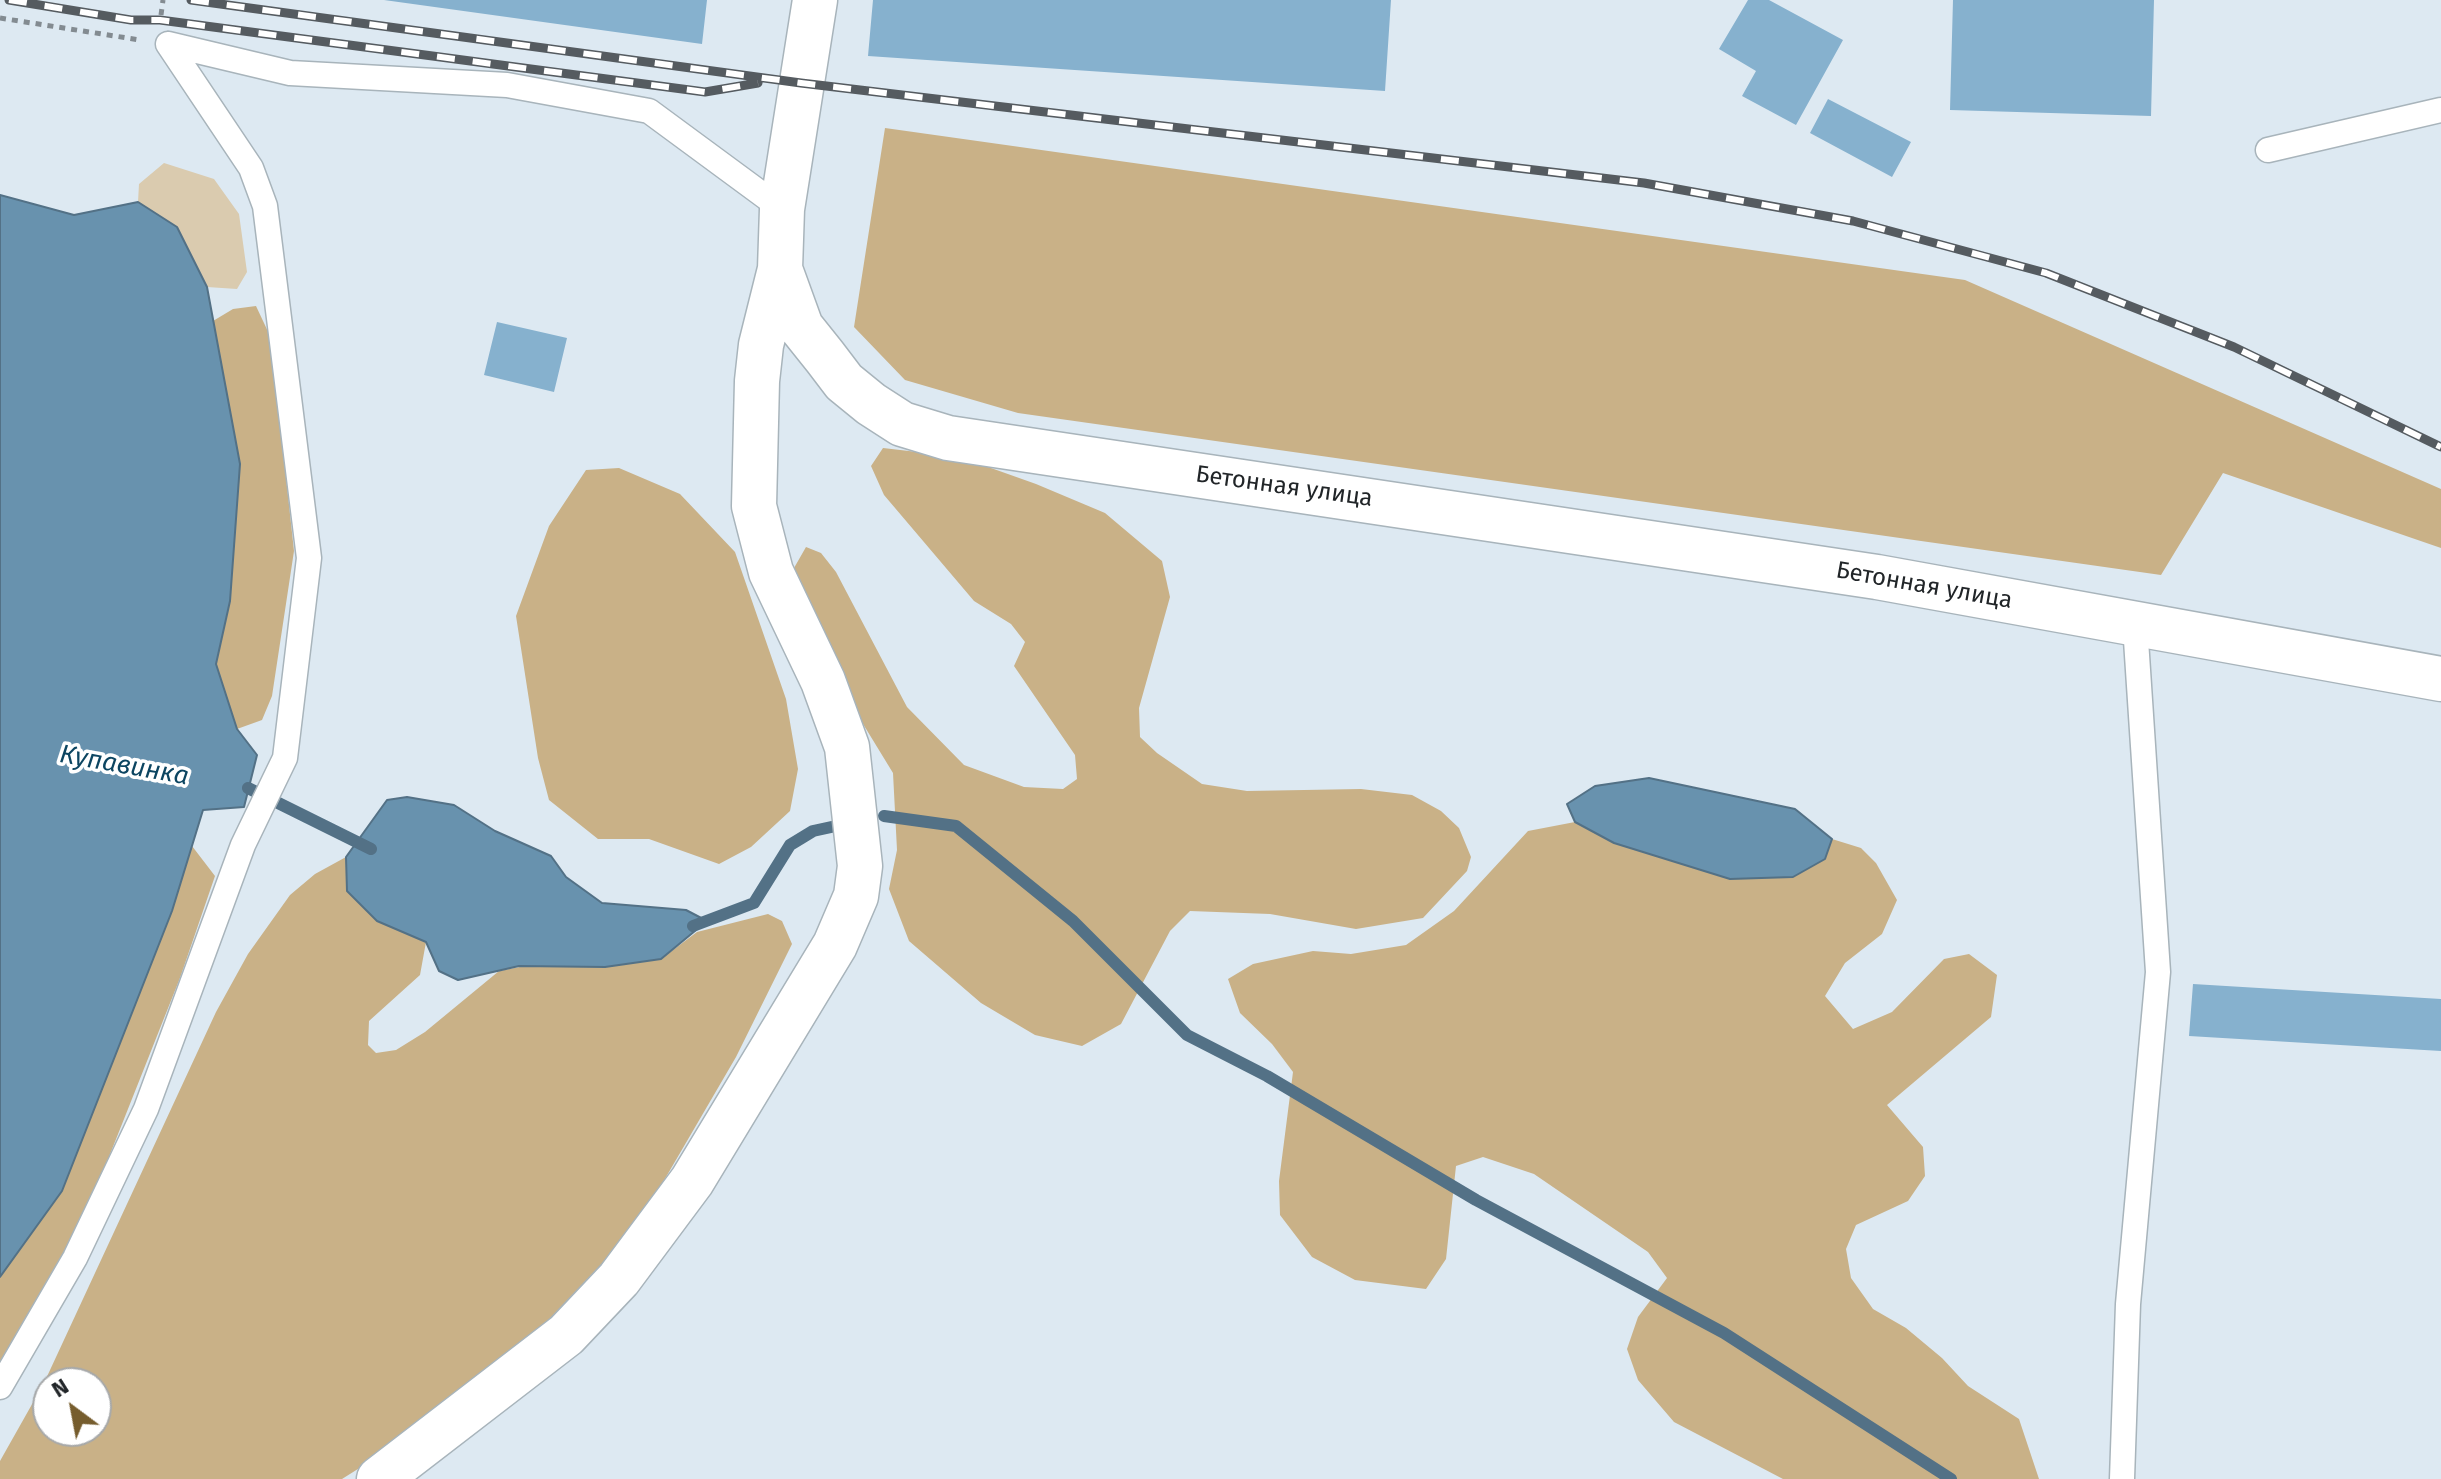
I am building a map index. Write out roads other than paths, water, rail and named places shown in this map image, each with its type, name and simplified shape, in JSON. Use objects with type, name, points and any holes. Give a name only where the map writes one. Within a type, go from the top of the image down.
[{"type":"street","name":"Бетонная улица","points":[[815,0],[782,209],[780,269],[801,327],[844,382],[902,424],[948,438],[1891,579],[2441,679]]},
{"type":"street","points":[[379,1479],[566,1335],[619,1279],[692,1181],[835,945],[856,896],[860,866],[847,747],[823,681],[771,572],[754,506],[757,381],[761,345],[780,269]]},
{"type":"lane","points":[[0,1387],[75,1258],[146,1109],[243,845],[285,758],[309,558],[265,206],[251,168],[168,44],[290,73],[507,85],[649,111],[782,209]]},
{"type":"lane","points":[[2268,150],[2441,110]]},
{"type":"lane","points":[[2122,1479],[2128,1304],[2158,972],[2135,625]]},
{"type":"water","name":"Купавинка","points":[[0,195],[74,215],[138,202],[177,227],[207,287],[240,464],[230,601],[216,664],[237,729],[257,755],[244,807],[203,810],[172,911],[62,1191],[0,1277]]},
{"type":"water","points":[[1649,778],[1795,809],[1832,839],[1825,859],[1793,877],[1730,879],[1614,843],[1575,822],[1567,804],[1595,786]]},
{"type":"water","points":[[407,797],[454,805],[495,831],[551,856],[566,877],[602,903],[686,910],[707,921],[661,959],[605,967],[519,966],[458,980],[439,971],[426,942],[377,921],[347,891],[346,857],[387,800]]},
{"type":"waterway","points":[[248,788],[371,849]]},
{"type":"waterway","points":[[884,816],[956,826],[1073,921],[1187,1035],[1267,1076],[1476,1200],[1724,1333],[1951,1479]]},
{"type":"waterway","points":[[693,926],[754,903],[790,845],[813,831],[836,826]]},
{"type":"railway","points":[[9,0],[131,20],[160,20],[705,92],[758,83]]},
{"type":"railway","points":[[191,0],[801,83],[1644,183],[1853,221],[2046,273],[2234,347],[2441,447]]}]
